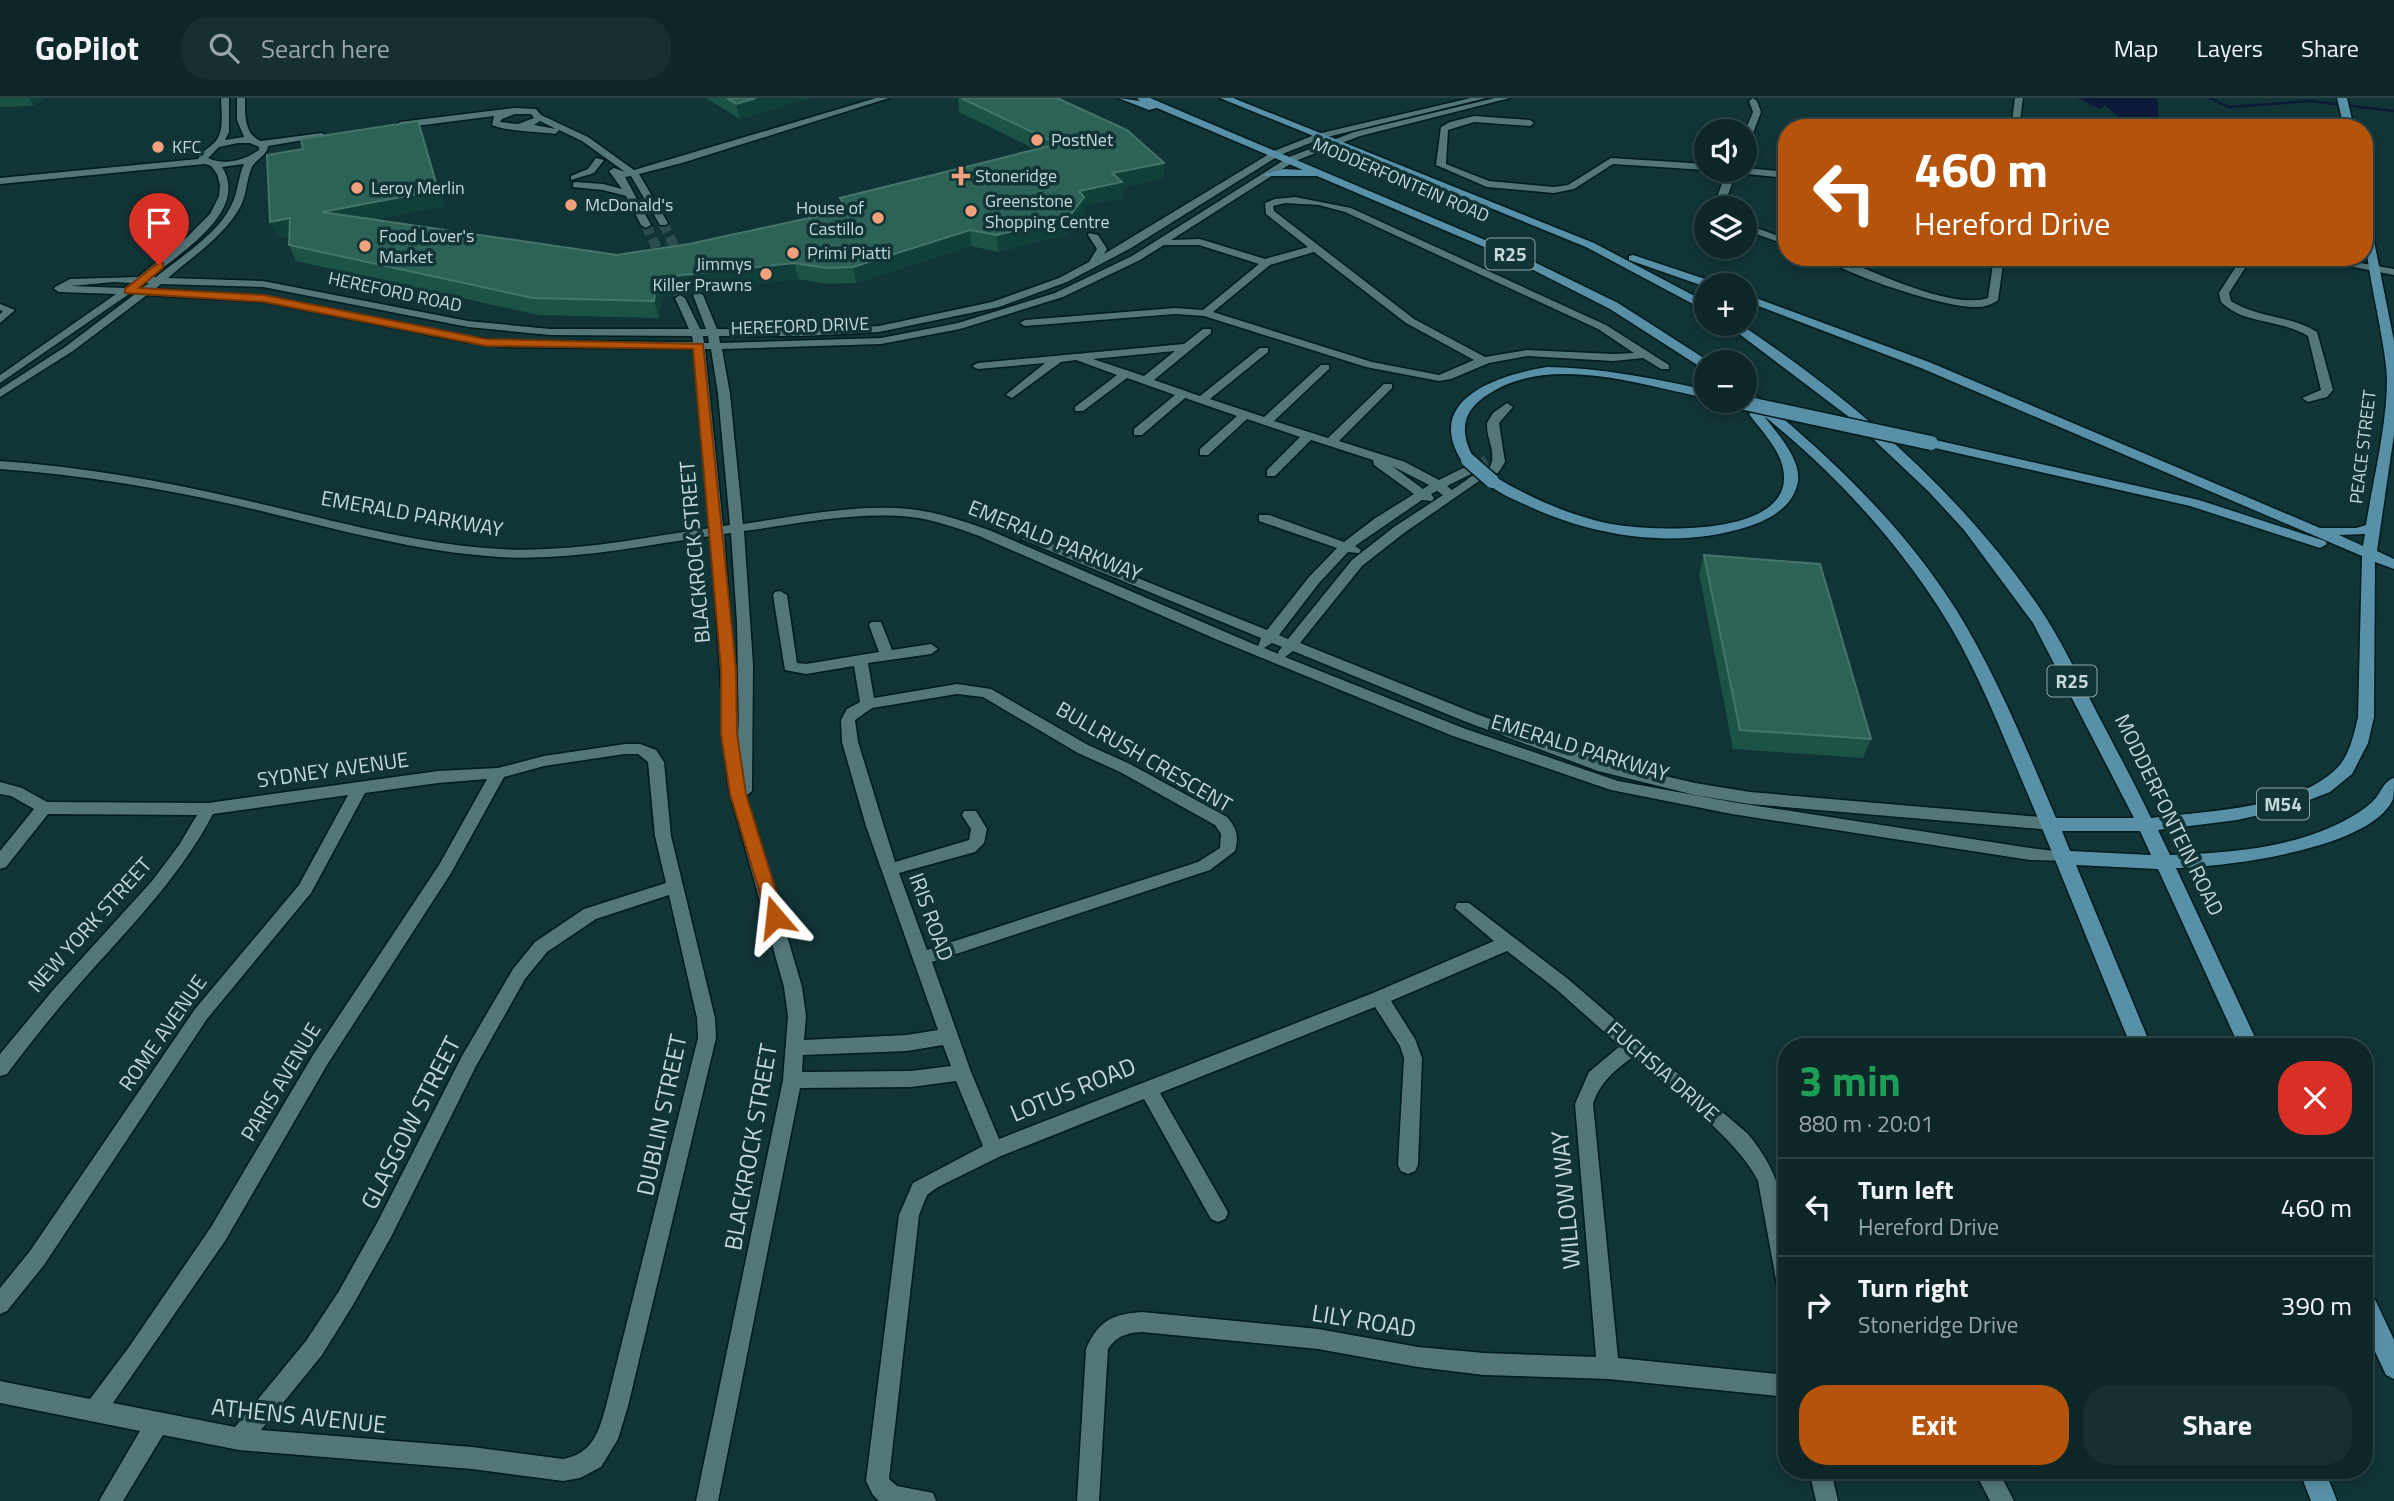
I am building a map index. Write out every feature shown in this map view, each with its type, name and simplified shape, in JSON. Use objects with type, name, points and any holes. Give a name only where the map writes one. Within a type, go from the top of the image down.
[{"type":"main road","points":[[1123,98],[1203,123]]},
{"type":"main road","name":"MODDERFONTEIN ROAD","points":[[1142,98],[1292,159],[1566,280],[1614,306],[1694,357]]},
{"type":"main road","name":"MODDERFONTEIN ROAD","points":[[1225,98],[1590,245],[1694,301]]},
{"type":"main road","points":[[2342,98],[2347,119]]},
{"type":"main road","points":[[1269,174],[1295,172],[1331,176]]},
{"type":"main road","points":[[1590,245],[1694,279]]},
{"type":"main road","name":"PEACE STREET","points":[[2147,825],[2237,814],[2286,803],[2324,788],[2346,770],[2360,743],[2366,717],[2366,632],[2370,558],[2392,402],[2393,368],[2389,334],[2373,268]]},
{"type":"main road","points":[[1757,302],[1925,365],[2309,528],[2394,573]]},
{"type":"main road","name":"MODDERFONTEIN ROAD","points":[[1750,336],[1787,360],[1843,404],[1911,465],[1957,511],[2034,612],[2147,825],[2245,1038]]},
{"type":"main road","points":[[1694,392],[1589,373],[1544,372],[1508,380],[1474,397],[1463,410],[1457,424],[1457,439],[1470,470],[1491,471],[1552,512],[1604,527],[1683,535],[1707,534],[1738,527],[1776,508],[1786,497],[1791,480],[1788,460],[1781,442],[1754,413]]},
{"type":"main road","points":[[1757,403],[1781,422],[1874,514],[1947,608],[1975,657],[2051,824],[2138,1038]]},
{"type":"main road","points":[[1757,406],[2194,503],[2394,564]]},
{"type":"main road","points":[[2309,528],[2356,532],[2374,527]]},
{"type":"main road","name":"M54","points":[[2064,857],[2199,861],[2280,849],[2339,832],[2368,817],[2389,797],[2394,784]]},
{"type":"main road","name":"M54","points":[[2051,824],[2147,825]]},
{"type":"main road","points":[[2373,1321],[2394,1367]]},
{"type":"main road","points":[[2315,1479],[2324,1501]]},
{"type":"street","points":[[208,160],[225,132],[225,98]]},
{"type":"street","points":[[242,98],[241,121],[244,131],[260,151]]},
{"type":"street","points":[[624,172],[863,98]]},
{"type":"street","points":[[663,223],[643,187],[624,172],[612,158],[575,133],[539,117],[537,113],[528,110],[388,129],[463,121],[495,122],[503,127],[523,126],[558,132],[599,160],[624,172],[678,161],[885,98]]},
{"type":"street","points":[[1452,98],[1469,104]]},
{"type":"street","name":"HEREFORD DRIVE","points":[[716,340],[825,344],[912,337],[1024,308],[1092,281],[1158,246],[1292,159],[1335,142],[1482,98]]},
{"type":"street","name":"HEREFORD DRIVE","points":[[716,340],[879,329],[956,315],[1024,295],[1092,266],[1277,153],[1320,136],[1506,98]]},
{"type":"street","points":[[2016,119],[2019,98]]},
{"type":"street","points":[[1753,101],[1757,112],[1754,119]]},
{"type":"street","points":[[495,122],[498,117],[508,113]]},
{"type":"street","points":[[523,126],[537,121],[539,117]]},
{"type":"street","points":[[1530,123],[1472,119],[1449,125],[1444,129],[1441,165],[1487,184],[1554,190],[1571,187],[1611,161],[1694,166]]},
{"type":"street","points":[[0,181],[171,162],[208,160],[235,163],[260,151],[332,137]]},
{"type":"street","points":[[218,145],[251,141]]},
{"type":"street","points":[[0,394],[147,291],[232,214],[241,199],[244,168],[260,151]]},
{"type":"street","points":[[612,158],[658,160]]},
{"type":"street","points":[[0,380],[129,291],[207,223],[220,207],[225,180],[208,160]]},
{"type":"street","points":[[599,160],[591,171],[575,181],[629,194]]},
{"type":"street","points":[[643,187],[678,161]]},
{"type":"street","points":[[624,172],[629,194],[646,225]]},
{"type":"street","points":[[1757,172],[1778,174]]},
{"type":"street","points":[[1483,361],[1420,328],[1269,212],[1268,205],[1283,199],[1327,204],[1348,210],[1602,327],[1665,366]]},
{"type":"street","points":[[1127,246],[1141,246],[1197,214],[1229,201]]},
{"type":"street","points":[[1209,214],[1198,230],[1205,237],[1272,260]]},
{"type":"street","points":[[1757,231],[1778,239]]},
{"type":"street","points":[[1092,266],[1102,249],[1093,235]]},
{"type":"street","points":[[1158,246],[1181,240],[1195,241],[1272,260]]},
{"type":"street","points":[[1205,313],[1272,260],[1317,248]]},
{"type":"street","points":[[114,279],[159,265]]},
{"type":"street","points":[[1852,266],[1951,302],[1974,306],[1993,300],[1998,266]]},
{"type":"street","points":[[2241,266],[2224,293],[2226,302],[2239,311],[2300,327],[2314,334],[2327,390],[2323,395],[2308,398]]},
{"type":"street","points":[[2361,266],[2394,272]]},
{"type":"street","name":"HEREFORD ROAD","points":[[129,291],[59,289],[70,282],[114,279],[240,282],[285,286],[488,327],[716,340]]},
{"type":"street","points":[[129,291],[264,299],[486,342],[698,340]]},
{"type":"street","name":"BLACKROCK STREET","points":[[698,295],[716,340],[721,369],[736,524],[746,640],[743,804]]},
{"type":"street","name":"BLACKROCK STREET","points":[[636,334],[668,325],[683,304],[698,340],[717,527],[728,669],[729,734],[738,794],[787,959],[797,1016],[792,1080],[707,1501]]},
{"type":"street","points":[[0,307],[10,310],[0,320]]},
{"type":"street","points":[[1025,323],[1175,312],[1205,313],[1370,365],[1439,378],[1450,377],[1483,361],[1510,355],[1549,352],[1626,358],[1645,354]]},
{"type":"street","points":[[707,313],[739,327],[802,333]]},
{"type":"street","points":[[1145,381],[1208,331]]},
{"type":"street","points":[[721,369],[732,358],[745,352],[825,344]]},
{"type":"street","points":[[978,366],[1187,347]]},
{"type":"street","points":[[1202,400],[1264,350]]},
{"type":"street","points":[[1077,357],[1244,415],[1413,469],[1451,495]]},
{"type":"street","points":[[1012,395],[1058,359]]},
{"type":"street","points":[[1266,422],[1325,367]]},
{"type":"street","points":[[1079,409],[1125,374]]},
{"type":"street","points":[[1330,443],[1388,386]]},
{"type":"street","points":[[1138,432],[1183,394]]},
{"type":"street","points":[[1491,471],[1500,465],[1501,455],[1493,438],[1492,424],[1498,412],[1507,407]]},
{"type":"street","points":[[1204,452],[1244,415]]},
{"type":"street","points":[[1271,473],[1308,436]]},
{"type":"street","points":[[1371,457],[1436,503]]},
{"type":"street","name":"EMERALD PARKWAY","points":[[0,459],[44,461],[107,470],[301,506],[496,547],[550,548],[717,527]]},
{"type":"street","name":"EMERALD PARKWAY","points":[[0,465],[103,474],[480,551],[536,553],[582,550],[858,504],[901,504],[957,512],[1552,749],[1646,779],[1750,798],[2051,824]]},
{"type":"street","points":[[1258,652],[1342,551],[1422,494],[1470,470]]},
{"type":"street","points":[[1278,660],[1362,559],[1436,503],[1451,495],[1470,470]]},
{"type":"street","name":"EMERALD PARKWAY","points":[[736,524],[864,513],[910,513],[953,522],[1028,550],[1278,660],[1481,740],[1617,786],[1732,808],[2030,855],[2064,857]]},
{"type":"street","points":[[1260,522],[1362,559]]},
{"type":"street","points":[[780,595],[790,667],[806,669],[931,649]]},
{"type":"street","points":[[876,625],[887,656]]},
{"type":"street","points":[[860,660],[868,704]]},
{"type":"street","name":"BULLRUSH CRESCENT","points":[[868,704],[957,689],[986,692],[1083,749],[1125,768],[1220,821],[1229,829],[1227,850],[1204,866],[921,959]]},
{"type":"street","name":"IRIS ROAD","points":[[868,704],[852,713],[848,720],[850,742],[874,826],[962,1072],[994,1150]]},
{"type":"street","name":"SYDNEY AVENUE","points":[[0,788],[16,792],[44,808],[208,809],[438,777],[498,773],[544,761],[640,749],[651,754],[656,762],[656,776]]},
{"type":"street","name":"PARIS AVENUE","points":[[95,1409],[137,1354],[218,1234],[320,1060],[444,869],[498,773]]},
{"type":"street","name":"DUBLIN STREET","points":[[593,1458],[610,1431],[617,1406],[707,1038],[706,1018],[673,887],[659,813],[656,776]]},
{"type":"street","name":"ROME AVENUE","points":[[0,1304],[65,1217],[195,1023],[305,889],[360,788]]},
{"type":"street","points":[[0,863],[44,808]]},
{"type":"street","name":"NEW YORK STREET","points":[[0,1068],[53,1001],[184,853],[208,809]]},
{"type":"street","points":[[890,869],[969,848],[976,843],[979,829],[970,815]]},
{"type":"street","name":"GLASGOW STREET","points":[[239,1439],[314,1348],[346,1298],[384,1230],[469,1061],[519,974],[541,947],[590,914],[673,887]]},
{"type":"street","name":"FUCHSIA DRIVE","points":[[1463,908],[1510,942],[1741,1140],[1759,1162],[1774,1209],[1778,1232]]},
{"type":"street","name":"LOTUS ROAD","points":[[925,1501],[892,1497],[881,1490],[877,1481],[909,1215],[913,1200],[920,1189],[994,1150],[1379,998],[1510,942]]},
{"type":"street","points":[[1379,998],[1409,1044],[1413,1058],[1408,1165]]},
{"type":"street","points":[[796,1048],[907,1044],[950,1036]]},
{"type":"street","name":"WILLOW WAY","points":[[1608,1368],[1584,1104],[1588,1088],[1596,1074],[1632,1046]]},
{"type":"street","points":[[792,1080],[911,1079],[962,1072]]},
{"type":"street","points":[[1148,1088],[1219,1213]]},
{"type":"street","name":"LILY ROAD","points":[[1088,1501],[1097,1349],[1102,1335],[1112,1327],[1126,1323],[1142,1322],[1318,1339],[1418,1357],[1484,1364],[1608,1368],[1778,1385]]},
{"type":"street","name":"ATHENS AVENUE","points":[[0,1392],[239,1439],[472,1458],[563,1470],[580,1467],[593,1458]]},
{"type":"street","points":[[110,1501],[157,1424]]},
{"type":"street","points":[[1822,1479],[1827,1501]]},
{"type":"street","points":[[1991,1479],[2004,1501]]},
{"type":"water","points":[[2077,98],[2157,98],[2158,119],[2124,119],[2119,118],[2105,105],[2100,109]]},
{"type":"building","points":[[727,98],[756,98],[736,104]]},
{"type":"building","points":[[961,98],[1057,98],[1127,130],[1164,163],[1112,173],[1122,182],[1079,191],[1084,197],[1068,218],[997,235],[970,230],[853,267],[826,268],[794,263],[674,276],[656,282],[654,301],[533,298],[289,245],[290,218],[270,222],[267,155],[303,149],[301,139],[418,121],[438,190],[322,212],[617,255],[689,244],[846,210],[840,198],[1058,144]]},
{"type":"building","points":[[1704,555],[1820,564],[1871,739],[1740,730]]},
{"type":"waterway","points":[[2210,98],[2229,107],[2310,101],[2394,111]]},
{"type":"tunnel","points":[[663,223],[698,295]]},
{"type":"tunnel","points":[[646,225],[680,298]]},
{"type":"tunnel","points":[[1467,471],[1487,461]]},
{"type":"place","name":"PostNet","points":[[1037,140]]},
{"type":"place","name":"KFC","points":[[158,147]]},
{"type":"place","name":"Stoneridge","points":[[961,176]]},
{"type":"place","name":"Leroy Merlin","points":[[357,188]]},
{"type":"place","name":"McDonald's","points":[[571,205]]},
{"type":"place","name":"Greenstone Shopping Centre","points":[[971,211]]},
{"type":"place","name":"House of Castillo","points":[[878,218]]},
{"type":"place","name":"Food Lover's Market","points":[[365,246]]},
{"type":"place","name":"Primi Piatti","points":[[793,253]]},
{"type":"place","name":"Jimmys Killer Prawns","points":[[766,274]]},
{"type":"route","points":[[159,265],[129,291],[264,299],[486,342],[529,345],[699,346],[717,523],[728,669],[729,734],[738,794],[775,917]]}]
